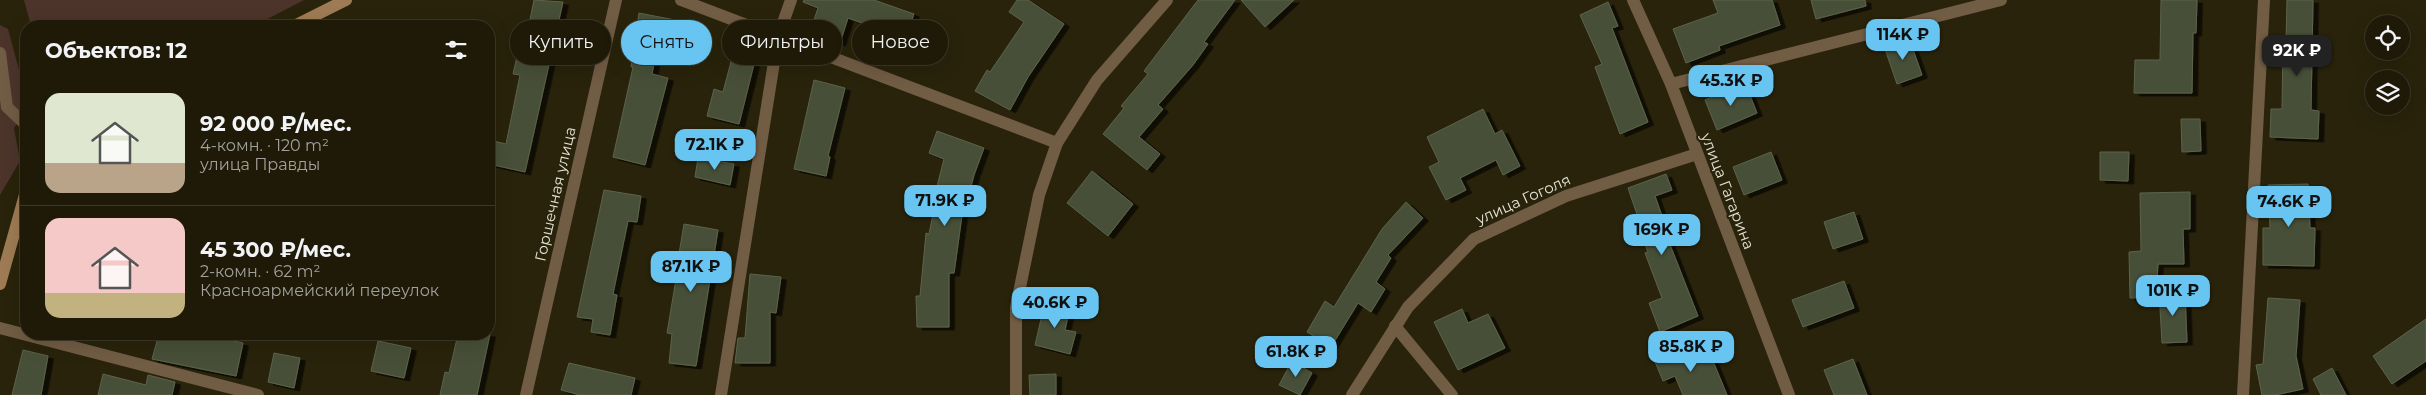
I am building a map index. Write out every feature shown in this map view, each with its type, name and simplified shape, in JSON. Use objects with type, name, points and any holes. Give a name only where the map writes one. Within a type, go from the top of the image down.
[{"type":"street","points":[[306,20],[346,0]]},
{"type":"street","name":"Горшечная улица","points":[[526,395],[616,0]]},
{"type":"street","points":[[681,0],[733,20]]},
{"type":"street","points":[[784,20],[791,0]]},
{"type":"street","points":[[1016,395],[1016,307],[1039,195],[1057,143],[1097,80],[1167,0]]},
{"type":"street","name":"улица Гагарина","points":[[1633,0],[1671,84],[1789,395]]},
{"type":"street","points":[[1671,84],[2001,0]]},
{"type":"street","points":[[2243,395],[2264,0]]},
{"type":"street","points":[[0,53],[7,107],[20,119]]},
{"type":"street","points":[[842,61],[1057,143]]},
{"type":"street","points":[[721,395],[774,65]]},
{"type":"street","name":"улица Гоголя","points":[[1352,395],[1408,307],[1474,239],[1566,196],[1697,154]]},
{"type":"street","points":[[0,284],[20,212]]},
{"type":"street","points":[[1395,326],[1452,395]]},
{"type":"street","points":[[0,328],[20,333]]},
{"type":"street","points":[[46,340],[258,395]]},
{"type":"shaded area","points":[[24,0],[304,0],[266,20],[29,20]]},
{"type":"shaded area","points":[[0,25],[8,29],[20,74],[20,119],[14,128],[20,161],[0,195]]},
{"type":"building","points":[[534,0],[563,2],[559,20],[530,20]]},
{"type":"building","points":[[804,0],[874,0],[914,14],[912,20],[853,20],[848,18],[842,37],[842,20],[814,20],[818,8],[803,2]]},
{"type":"building","points":[[1017,0],[1028,0],[1064,24],[1028,77],[1010,110],[975,91],[987,70],[990,72],[1024,22],[1009,12]]},
{"type":"building","points":[[1198,0],[1235,0],[1204,42],[1208,44],[1193,65],[1158,105],[1163,109],[1139,137],[1160,154],[1147,170],[1103,134],[1124,108],[1121,106],[1148,74],[1144,71]]},
{"type":"building","points":[[1241,0],[1294,0],[1265,27]]},
{"type":"building","points":[[1713,0],[1772,0],[1780,25],[1719,46],[1720,50],[1686,63],[1673,29],[1718,13]]},
{"type":"building","points":[[1811,0],[1865,0],[1866,6],[1816,19]]},
{"type":"building","points":[[2161,0],[2197,0],[2196,33],[2193,33],[2192,93],[2134,93],[2135,60],[2160,60]]},
{"type":"building","points":[[2287,0],[2313,0],[2311,110],[2319,111],[2318,139],[2270,137],[2271,109],[2282,109],[2283,40],[2286,40]]},
{"type":"building","points":[[1608,2],[1618,26],[1612,28],[1648,122],[1620,134],[1595,67],[1602,64],[1580,15]]},
{"type":"building","points":[[639,13],[675,20],[638,20]]},
{"type":"building","points":[[1909,38],[1922,75],[1897,84],[1884,46]]},
{"type":"building","points":[[515,65],[549,65],[525,172],[495,165],[495,141],[506,144],[520,75],[513,74]]},
{"type":"building","points":[[631,65],[654,65],[652,74],[668,78],[645,165],[613,157],[633,67],[631,67]]},
{"type":"building","points":[[730,65],[754,65],[739,124],[707,116],[714,89],[723,92]]},
{"type":"building","points":[[814,80],[845,88],[828,156],[830,157],[826,176],[794,169]]},
{"type":"building","points":[[1745,83],[1757,113],[1717,130],[1705,100]]},
{"type":"building","points":[[1483,109],[1495,134],[1502,130],[1520,166],[1503,175],[1496,160],[1460,178],[1466,190],[1446,200],[1429,167],[1439,162],[1427,137]]},
{"type":"building","points":[[2181,119],[2200,119],[2201,151],[2182,152]]},
{"type":"building","points":[[937,131],[984,148],[967,202],[964,201],[954,273],[949,273],[949,327],[917,327],[916,296],[920,296],[926,233],[929,234],[937,194],[935,194],[944,159],[929,153]]},
{"type":"building","points":[[1771,152],[1782,180],[1744,195],[1733,167]]},
{"type":"building","points":[[2100,152],[2129,152],[2128,181],[2100,180]]},
{"type":"building","points":[[698,158],[734,164],[730,185],[695,177]]},
{"type":"building","points":[[1092,171],[1133,204],[1108,236],[1067,203]]},
{"type":"building","points":[[1666,174],[1672,190],[1655,196],[1669,236],[1667,237],[1698,316],[1660,332],[1649,303],[1662,298],[1645,253],[1648,252],[1637,224],[1640,223],[1628,188]]},
{"type":"building","points":[[2308,184],[2310,228],[2315,228],[2314,266],[2263,265],[2263,228],[2270,228],[2268,185]]},
{"type":"building","points":[[604,190],[641,196],[637,222],[628,221],[613,294],[617,295],[610,335],[591,332],[593,319],[577,317]]},
{"type":"building","points":[[2190,192],[2190,229],[2183,229],[2184,264],[2158,264],[2156,297],[2130,298],[2129,252],[2141,251],[2140,193]]},
{"type":"building","points":[[1406,202],[1423,218],[1388,255],[1391,258],[1376,282],[1385,289],[1371,312],[1358,303],[1331,347],[1307,332],[1325,301],[1334,307],[1382,229]]},
{"type":"building","points":[[1854,212],[1863,239],[1833,249],[1824,222]]},
{"type":"building","points":[[684,224],[718,230],[696,366],[669,363],[672,334],[667,333],[676,279],[671,278],[676,254],[679,254]]},
{"type":"building","points":[[750,274],[781,277],[776,313],[770,312],[770,363],[735,363],[738,338],[745,338]]},
{"type":"building","points":[[1844,281],[1854,308],[1803,327],[1792,300]]},
{"type":"building","points":[[2159,291],[2185,292],[2187,342],[2162,343]]},
{"type":"building","points":[[2268,298],[2300,300],[2296,356],[2303,389],[2275,395],[2262,395],[2256,365],[2263,364]]},
{"type":"building","points":[[1045,302],[1070,308],[1065,330],[1076,332],[1070,354],[1035,345]]},
{"type":"building","points":[[1462,309],[1468,323],[1488,314],[1505,348],[1458,370],[1434,322]]},
{"type":"building","points":[[2426,319],[2426,361],[2392,384],[2373,356]]},
{"type":"building","points":[[157,340],[230,340],[243,343],[236,376],[152,359]]},
{"type":"building","points":[[457,340],[489,340],[477,395],[440,395],[445,372],[449,373]]},
{"type":"building","points":[[378,341],[411,348],[404,378],[371,371]]},
{"type":"building","points":[[1668,345],[1675,363],[1708,349],[1727,395],[1683,395],[1675,376],[1663,381],[1651,352]]},
{"type":"building","points":[[23,350],[48,356],[41,395],[12,395]]},
{"type":"building","points":[[274,353],[300,358],[294,388],[268,382]]},
{"type":"building","points":[[1853,359],[1867,395],[1834,395],[1824,370]]},
{"type":"building","points":[[1292,361],[1312,373],[1300,395],[1279,385]]},
{"type":"building","points":[[569,363],[635,378],[631,395],[580,395],[561,390]]},
{"type":"building","points":[[2332,368],[2346,395],[2321,395],[2313,379]]},
{"type":"building","points":[[103,374],[146,385],[148,375],[175,382],[172,395],[98,395]]},
{"type":"building","points":[[1056,374],[1056,395],[1030,395],[1029,375]]}]
